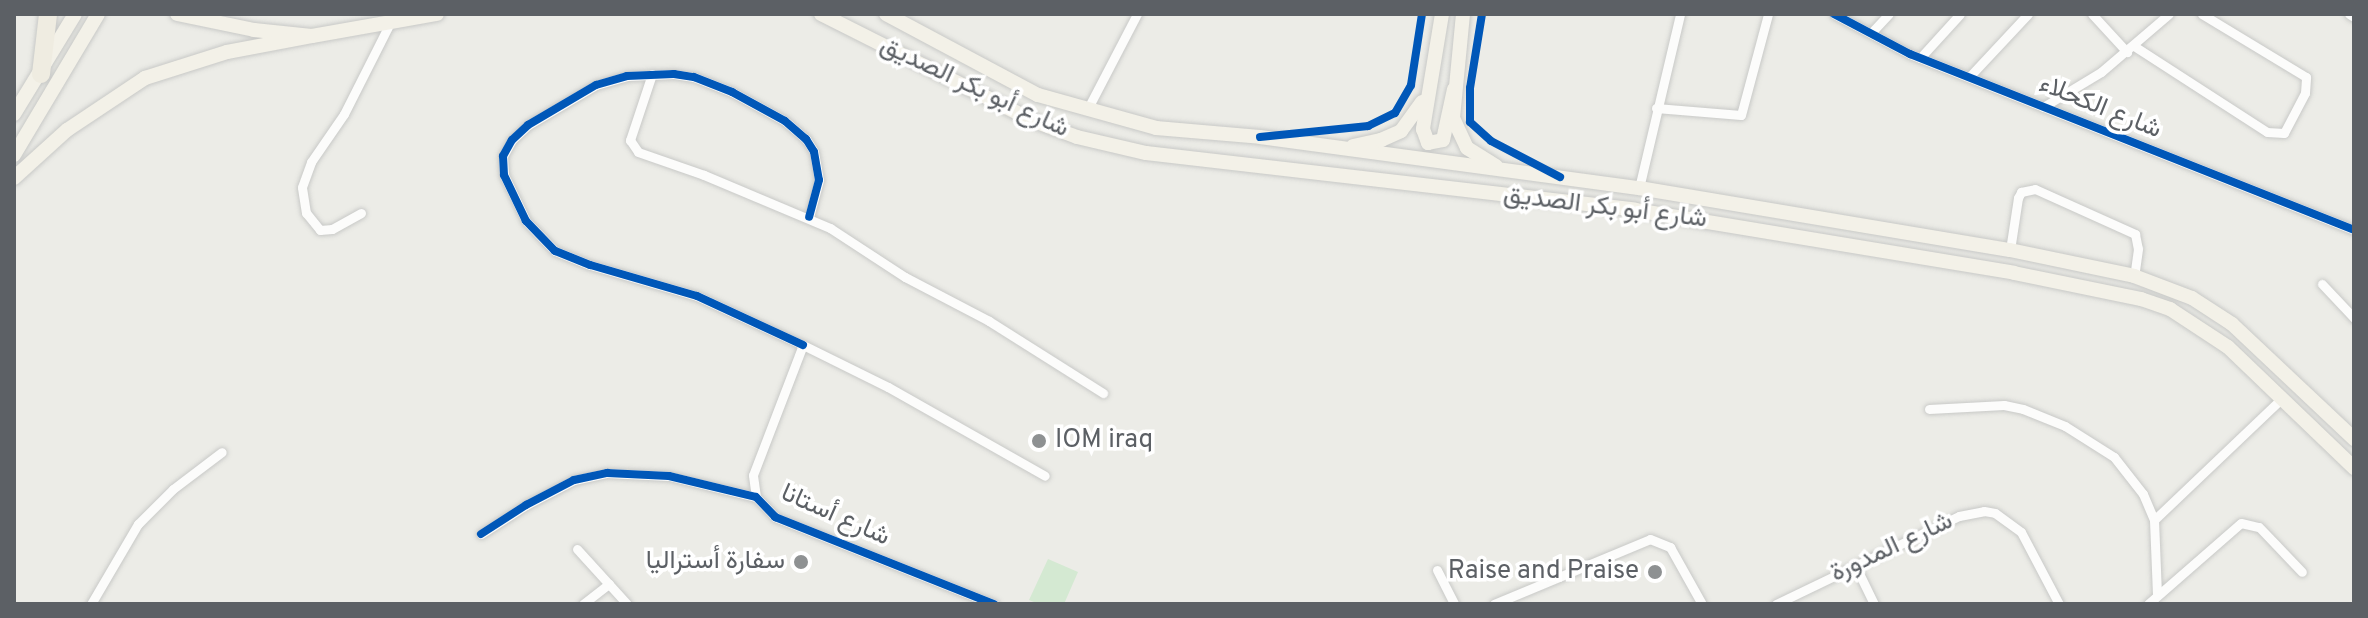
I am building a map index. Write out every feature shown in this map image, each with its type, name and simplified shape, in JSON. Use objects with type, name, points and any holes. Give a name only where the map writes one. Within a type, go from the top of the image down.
[{"type":"highway","points":[[41,74],[48,14]]},
{"type":"main road","points":[[14,114],[75,14]]},
{"type":"main road","points":[[14,155],[98,14]]},
{"type":"main road","points":[[177,14],[254,30],[312,36]]},
{"type":"main road","points":[[14,178],[67,130],[145,78],[227,52],[437,14]]},
{"type":"main road","name":"شارع أبو بكر الصديق","points":[[821,14],[1034,121],[1077,137],[1146,153],[1635,210],[2104,289],[2170,309],[2228,347],[2354,468]]},
{"type":"main road","name":"شارع أبو بكر الصديق","points":[[886,14],[1038,95],[1156,128],[1339,147],[1639,188],[2010,250],[2134,276],[2192,298],[2232,324],[2354,439]]},
{"type":"main road","points":[[1442,14],[1422,135],[1434,145],[1445,135],[1463,14]]},
{"type":"main road","points":[[1339,147],[1381,140],[1401,131],[1415,116],[1430,88]]},
{"type":"main road","points":[[1454,89],[1453,118],[1463,143],[1482,160],[1511,172]]},
{"type":"street","points":[[1087,111],[1137,14]]},
{"type":"street","points":[[1639,188],[1680,14]]},
{"type":"street","points":[[1656,108],[1741,115],[1768,14]]},
{"type":"street","name":"شارع الكحلاء","points":[[1834,14],[1920,58],[2354,230]]},
{"type":"street","points":[[1871,33],[1889,14]]},
{"type":"street","points":[[1920,58],[1960,14]]},
{"type":"street","points":[[1970,76],[2028,14]]},
{"type":"street","points":[[2092,14],[2131,49],[2267,132],[2280,135],[2288,130],[2305,93],[2306,77],[2202,14]]},
{"type":"street","points":[[2043,107],[2131,49],[2169,14]]},
{"type":"street","points":[[361,213],[332,229],[320,230],[306,213],[302,187],[311,162],[344,114],[390,23]]},
{"type":"street","points":[[652,74],[631,135],[634,149],[809,217],[905,277],[989,321],[1103,393]]},
{"type":"street","points":[[809,217],[817,194],[818,166],[806,139],[796,129],[713,83],[674,74],[627,76],[596,85],[557,106],[512,140],[503,156],[504,175],[526,221],[538,237],[567,257],[697,296],[888,387],[1045,476]]},
{"type":"street","points":[[2010,250],[2018,198],[2021,192],[2035,189],[2135,234],[2138,249],[2134,276]]},
{"type":"street","points":[[2322,284],[2354,318]]},
{"type":"street","points":[[756,497],[753,475],[803,345]]},
{"type":"street","points":[[2154,520],[2283,397]]},
{"type":"street","points":[[1929,409],[2004,405],[2065,426],[2101,447],[2129,473],[2154,520],[2157,594]]},
{"type":"street","points":[[91,604],[138,524],[173,489],[222,452]]},
{"type":"street","name":"شارع أستانا","points":[[481,534],[526,505],[574,480],[607,473],[669,476],[756,497],[775,517],[994,604]]},
{"type":"street","name":"شارع المدورة","points":[[1776,604],[1974,511],[1995,513],[2021,532],[2059,604]]},
{"type":"street","points":[[2148,604],[2233,527],[2247,522],[2259,527],[2302,572]]},
{"type":"street","points":[[1494,604],[1650,539],[1670,547],[1702,604]]},
{"type":"street","points":[[577,549],[627,604]]},
{"type":"street","points":[[1855,565],[1874,604]]},
{"type":"street","points":[[1437,570],[1454,604]]},
{"type":"street","points":[[583,604],[609,584]]},
{"type":"green space","points":[[1048,559],[1078,572],[1064,604],[1039,604],[1029,600]]},
{"type":"cycle path","points":[[1260,137],[1368,126],[1395,113],[1411,85],[1422,14]]},
{"type":"cycle path","points":[[1482,14],[1470,88],[1470,122],[1491,141],[1560,177]]},
{"type":"cycle path","points":[[1834,14],[1910,54],[2354,230]]},
{"type":"cycle path","points":[[803,345],[697,296],[590,265],[555,251],[526,221],[504,175],[503,156],[512,140],[528,125],[596,85],[627,76],[674,74],[694,77],[732,92],[785,121],[806,139],[814,152],[819,180],[809,217]]},
{"type":"cycle path","points":[[481,534],[526,505],[574,480],[607,473],[669,476],[756,497],[775,517],[994,604]]},
{"type":"place","name":"IOM iraq","points":[[1039,441]]},
{"type":"place","name":"سفارة أستراليا","points":[[801,562]]},
{"type":"place","name":"Raise and Praise","points":[[1655,572]]}]
